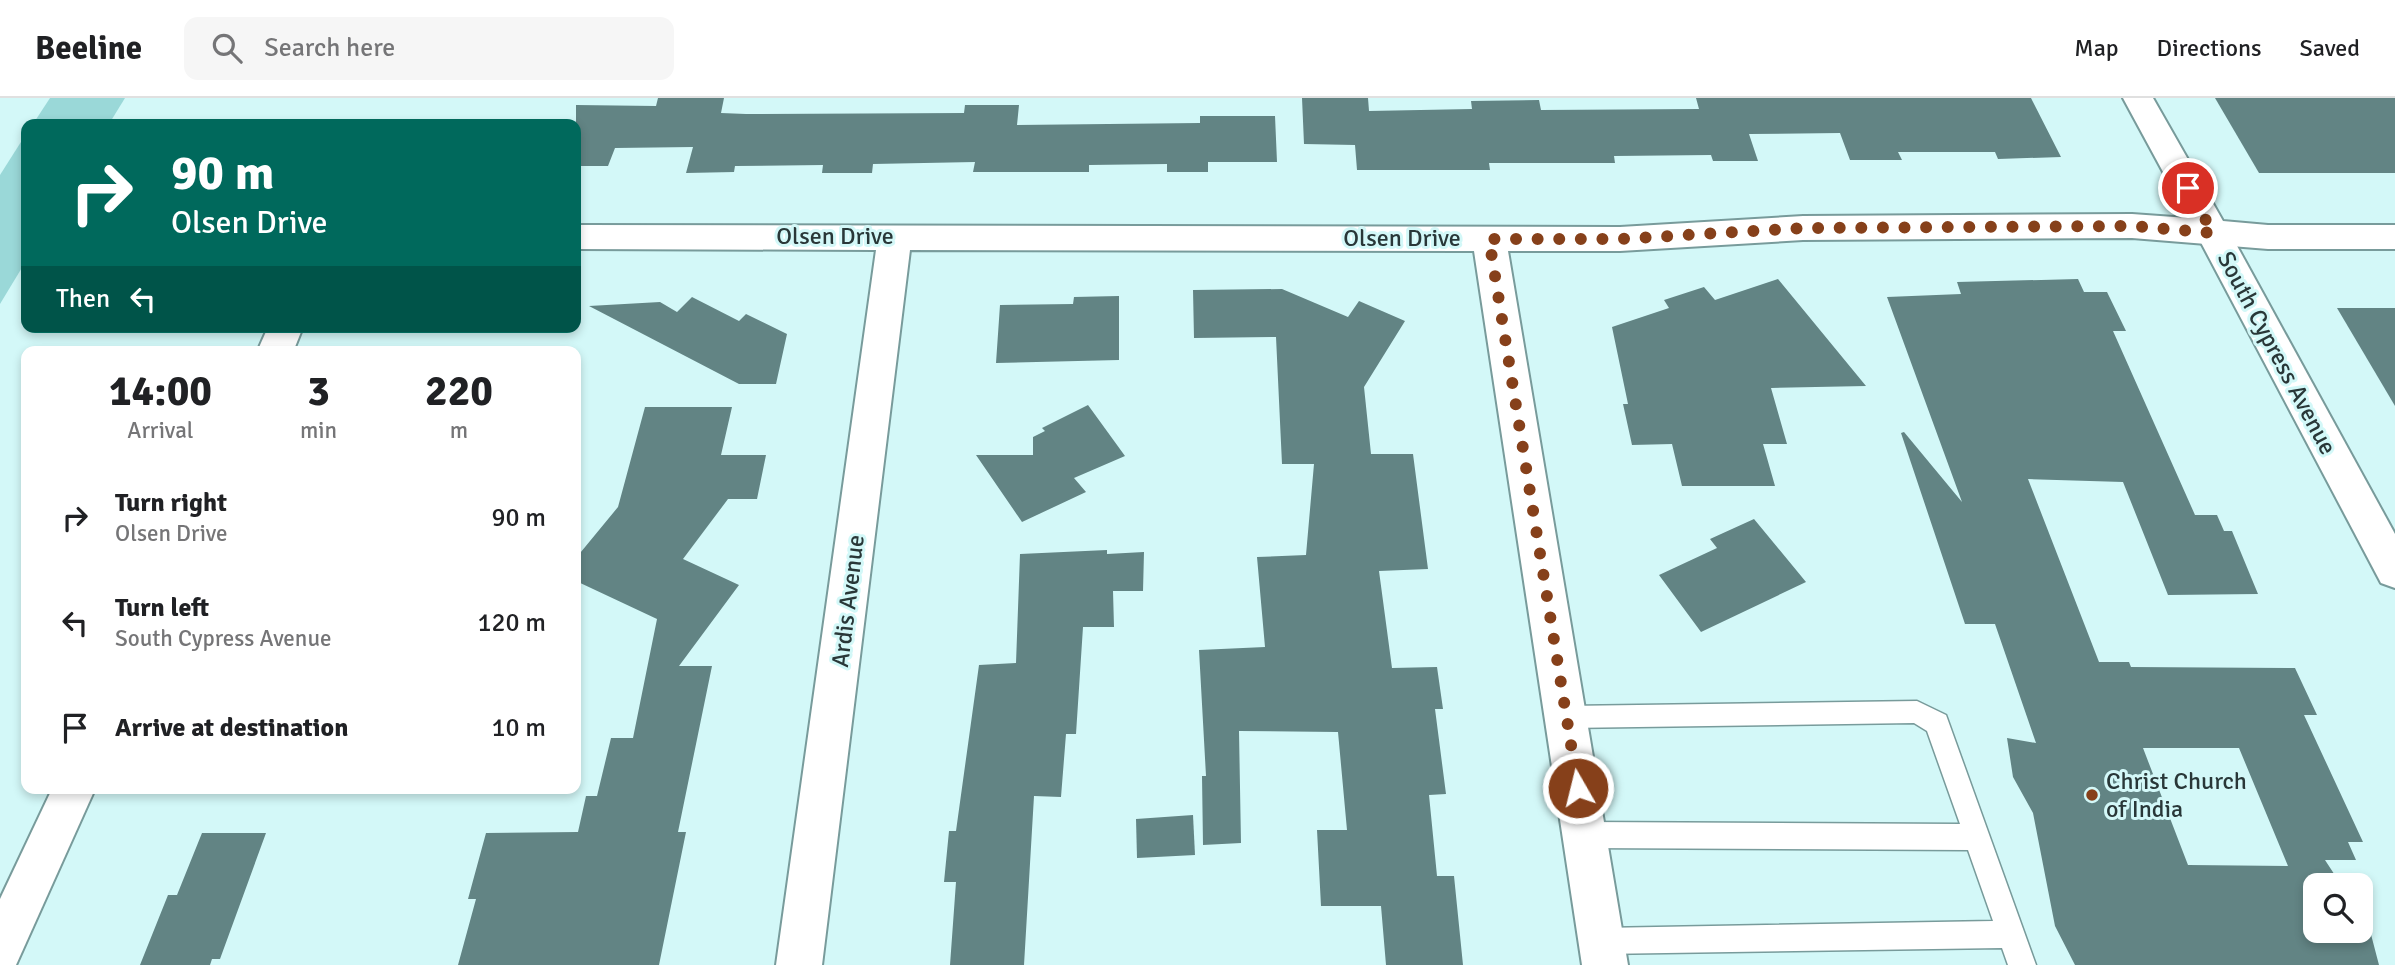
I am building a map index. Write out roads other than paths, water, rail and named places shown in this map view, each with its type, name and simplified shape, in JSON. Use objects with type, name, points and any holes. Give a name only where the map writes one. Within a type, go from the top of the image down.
[{"type":"street","name":"South Cypress Avenue","points":[[2137,98],[2395,571]]},
{"type":"street","name":"Olsen Drive","points":[[581,237],[1620,239],[1817,228],[2133,226],[2269,237],[2395,237]]},
{"type":"street","name":"Ardis Avenue","points":[[799,965],[895,236]]},
{"type":"street","points":[[1489,239],[1603,953]]},
{"type":"street","points":[[0,949],[72,794]]},
{"type":"lane","points":[[1567,717],[1917,712],[1937,723],[2022,965]]},
{"type":"lane","points":[[1585,835],[1978,837]]},
{"type":"lane","points":[[1603,953],[2011,934]]},
{"type":"place","name":"Christ Church of India","points":[[2092,795]]}]
